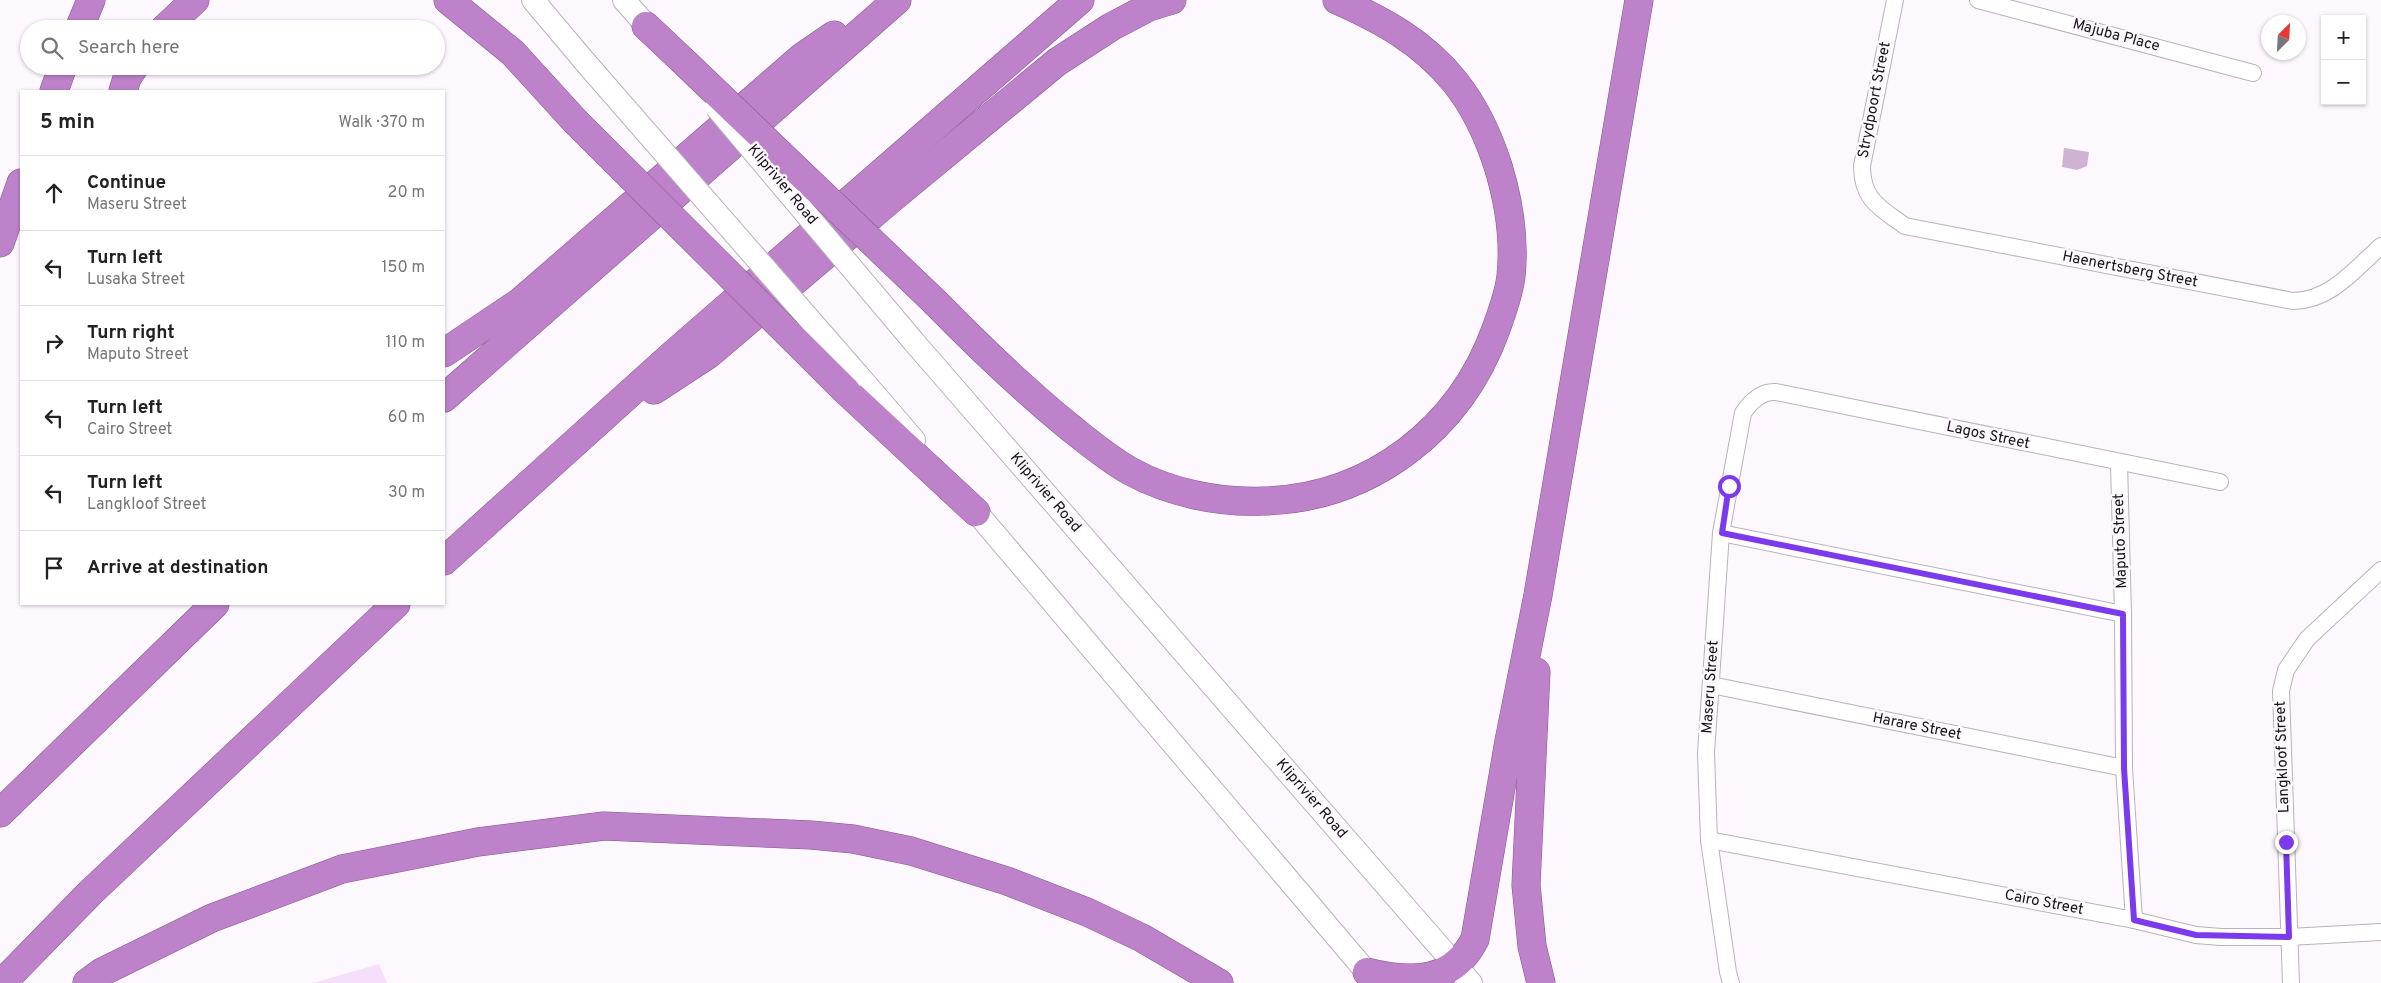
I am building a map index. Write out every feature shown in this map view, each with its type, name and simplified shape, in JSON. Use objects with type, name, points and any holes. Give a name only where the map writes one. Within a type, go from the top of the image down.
[{"type":"highway","points":[[174,20],[195,0]]},
{"type":"highway","points":[[448,0],[513,53],[575,121],[852,383],[976,512]]},
{"type":"highway","points":[[445,352],[520,302],[802,57],[885,0]]},
{"type":"highway","points":[[445,397],[897,0]]},
{"type":"highway","points":[[445,560],[670,357],[1080,0]]},
{"type":"highway","points":[[576,443],[709,354],[890,199],[1057,62],[1111,27],[1149,7],[1172,0]]},
{"type":"highway","points":[[646,26],[679,60],[936,303],[985,353],[1096,448],[1131,471],[1195,495],[1238,502],[1295,500],[1344,486],[1379,470],[1402,455],[1448,413],[1482,365],[1504,306],[1511,278],[1511,238],[1508,204],[1486,133],[1474,110],[1455,82],[1424,50],[1401,32],[1374,16],[1337,0]]},
{"type":"highway","points":[[1371,977],[1413,981],[1464,975],[1479,922],[1509,741],[1538,595],[1639,0]]},
{"type":"highway","points":[[54,90],[60,75]]},
{"type":"highway","points":[[123,90],[129,75]]},
{"type":"highway","points":[[0,242],[20,186]]},
{"type":"highway","points":[[1538,595],[1534,742],[1526,886],[1532,946],[1541,983]]},
{"type":"highway","points":[[0,813],[214,605]]},
{"type":"highway","points":[[2,983],[90,893],[395,605]]},
{"type":"highway","points":[[87,983],[102,972],[212,918],[342,869],[478,842],[604,826],[811,835],[853,839],[911,851],[1007,881],[1087,912],[1142,938],[1219,983]]},
{"type":"main road","points":[[533,0],[852,383]]},
{"type":"main road","points":[[624,0],[646,26]]},
{"type":"main road","name":"Kliprivier Road","points":[[679,60],[914,342],[1464,975]]},
{"type":"main road","points":[[976,512],[1371,977]]},
{"type":"street","name":"Strydpoort Street","points":[[1870,200],[1862,176],[1862,166],[1895,0]]},
{"type":"street","name":"Majuba Place","points":[[1978,0],[2253,73]]},
{"type":"street","name":"Haenertsberg Street","points":[[1870,200],[1905,226],[2292,301],[2307,301],[2330,291],[2381,246]]},
{"type":"street","name":"Lagos Street","points":[[1757,397],[1769,391],[1776,392],[2220,482]]},
{"type":"street","name":"Maseru Street","points":[[1731,983],[1709,840],[1706,754],[1722,533],[1743,413],[1757,397]]},
{"type":"street","name":"Maputo Street","points":[[2119,463],[2123,614],[2124,768],[2134,920]]},
{"type":"street","points":[[1722,533],[2123,614]]},
{"type":"street","name":"Langkloof Street","points":[[2291,983],[2281,691],[2286,670],[2307,639],[2381,570]]},
{"type":"street","name":"Harare Street","points":[[1711,685],[2124,768]]},
{"type":"street","name":"Cairo Street","points":[[1709,840],[2134,920],[2196,935],[2289,937],[2381,932]]},
{"type":"shaded area","points":[[2064,148],[2089,152],[2087,166],[2077,170],[2062,167]]},
{"type":"shaded area","points":[[379,964],[387,983],[313,983]]},
{"type":"route","points":[[1729,486],[1722,533],[2123,614],[2124,768],[2134,920],[2196,935],[2289,937],[2286,842]]}]
